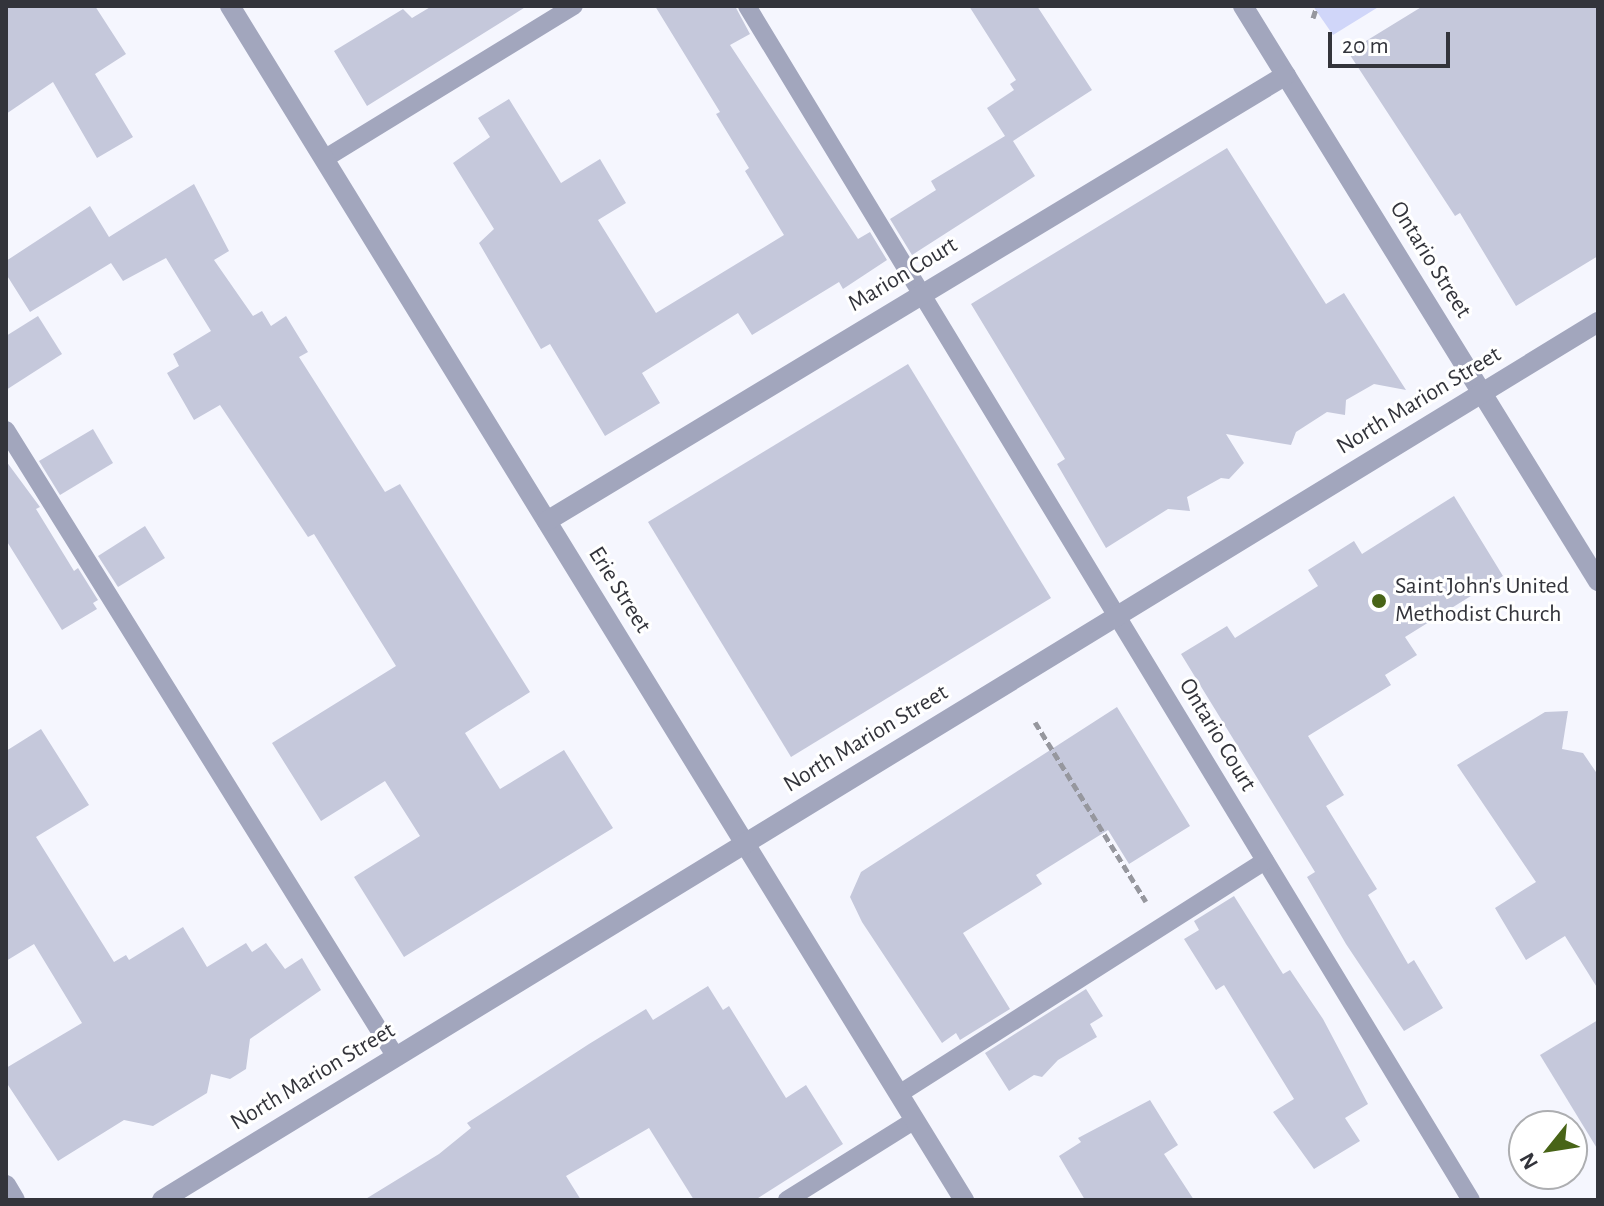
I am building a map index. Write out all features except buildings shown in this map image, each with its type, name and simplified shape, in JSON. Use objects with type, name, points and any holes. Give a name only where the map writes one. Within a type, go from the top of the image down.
[{"type":"street","name":"Erie Street","points":[[230,6],[964,1200]]},
{"type":"street","name":"Ontario Street","points":[[1243,6],[1598,581]]},
{"type":"street","name":"Marion Court","points":[[547,521],[1286,75]]},
{"type":"street","name":"North Marion Street","points":[[162,1200],[1598,322]]},
{"type":"street","points":[[6,1185],[15,1200]]},
{"type":"lane","points":[[324,159],[574,6]]},
{"type":"lane","name":"Ontario Court","points":[[747,6],[919,296],[1471,1200]]},
{"type":"lane","points":[[6,430],[396,1057]]},
{"type":"lane","points":[[899,1094],[1265,861]]},
{"type":"lane","points":[[787,1200],[915,1120]]},
{"type":"path","points":[[1313,18],[1317,6]]},
{"type":"path","points":[[1035,722],[1161,927]]},
{"type":"shaded area","points":[[1313,6],[1380,6],[1333,35]]},
{"type":"place","name":"Saint John's United Methodist Church","points":[[1379,601]]}]
